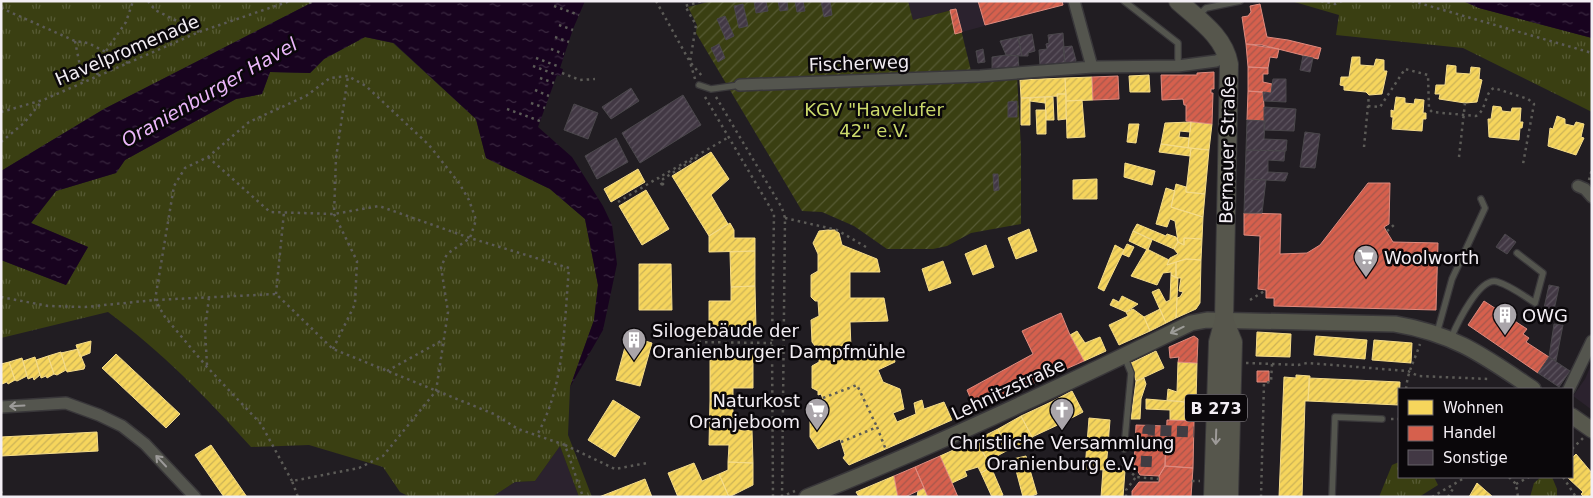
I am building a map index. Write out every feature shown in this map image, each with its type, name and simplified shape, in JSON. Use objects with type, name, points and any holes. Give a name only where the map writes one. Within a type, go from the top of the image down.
[{"type":"main road","name":"Bernauer Straße","points":[[1178,1],[1218,38],[1228,56],[1229,64],[1224,320],[1218,342],[1214,497]]},
{"type":"main road","name":"Bernauer Straße","points":[[1224,320],[1233,342],[1229,497]]},
{"type":"main road","name":"Lehnitzstraße","points":[[807,497],[889,463],[1034,398],[1191,323],[1224,320],[1395,324],[1437,333]]},
{"type":"main road","points":[[1437,333],[1486,358],[1531,388]]},
{"type":"main road","points":[[1573,417],[1592,430]]},
{"type":"street","points":[[1074,1],[1092,67]]},
{"type":"street","name":"Fischerweg","points":[[740,85],[980,76],[1092,67],[1178,66],[1216,62],[1228,56]]},
{"type":"street","points":[[1578,186],[1586,190],[1592,197]]},
{"type":"street","points":[[1569,388],[1592,341]]},
{"type":"street","points":[[1,407],[66,403],[99,415],[122,426],[145,444],[195,497]]},
{"type":"lane","points":[[1124,1],[1178,44],[1178,66]]},
{"type":"lane","points":[[1197,17],[1206,8],[1240,1]]},
{"type":"lane","points":[[699,85],[711,89],[740,85]]},
{"type":"lane","points":[[1437,333],[1452,279],[1485,208],[1481,199]]},
{"type":"lane","points":[[1437,333],[1460,318],[1475,296],[1488,282],[1496,281],[1536,303],[1543,272],[1517,253]]},
{"type":"lane","points":[[1124,356],[1131,373],[1124,449]]},
{"type":"lane","points":[[1332,497],[1335,417],[1382,419]]},
{"type":"path","points":[[97,75],[106,51],[126,22],[133,1]]},
{"type":"path","points":[[148,1],[155,10],[199,32]]},
{"type":"path","name":"Havelpromenade","points":[[1,112],[43,100],[199,32],[290,1]]},
{"type":"path","points":[[309,3],[315,1]]},
{"type":"path","points":[[656,1],[690,62],[699,85],[774,214],[772,343],[773,497]]},
{"type":"path","points":[[702,1],[685,6],[696,25],[690,62],[711,89],[782,208],[785,218],[782,497]]},
{"type":"path","points":[[1321,1],[1335,4],[1342,1]]},
{"type":"path","points":[[1412,1],[1592,53]]},
{"type":"path","points":[[554,6],[579,15]]},
{"type":"path","points":[[1,8],[75,41],[88,43],[128,63]]},
{"type":"path","points":[[560,25],[573,30]]},
{"type":"path","points":[[555,37],[569,42]]},
{"type":"path","points":[[75,41],[83,81]]},
{"type":"path","points":[[551,49],[564,54]]},
{"type":"path","points":[[536,58],[560,67]]},
{"type":"path","points":[[533,66],[557,75]]},
{"type":"path","points":[[1368,106],[1380,107],[1405,69],[1428,75],[1429,109],[1432,112],[1463,115],[1480,114],[1490,91],[1494,88],[1533,101],[1523,164]]},
{"type":"path","points":[[562,73],[580,80],[595,79]]},
{"type":"path","points":[[333,349],[355,304],[357,261],[334,214],[336,158],[348,76]]},
{"type":"path","points":[[292,482],[359,468],[383,456],[436,391],[448,312],[441,267],[447,254],[470,238],[476,220],[469,200],[459,183],[429,144],[366,86],[348,76],[330,78],[306,96],[249,122],[208,157],[185,168],[174,186],[154,300],[165,317],[207,367],[262,424],[298,497]]},
{"type":"path","points":[[540,78],[554,83]]},
{"type":"path","points":[[535,90],[549,96]]},
{"type":"path","points":[[1364,147],[1369,95]]},
{"type":"path","points":[[1,142],[24,123],[43,100]]},
{"type":"path","points":[[531,103],[545,108]]},
{"type":"path","points":[[1459,157],[1465,103]]},
{"type":"path","points":[[507,109],[540,121]]},
{"type":"path","points":[[618,202],[729,137]]},
{"type":"path","points":[[658,178],[662,185],[665,182],[663,179],[696,158],[697,155]]},
{"type":"path","points":[[208,157],[270,212],[334,214],[379,206],[470,238],[570,268],[560,367],[549,414],[538,435]]},
{"type":"path","points":[[276,294],[284,212]]},
{"type":"path","points":[[785,218],[838,230],[866,247]]},
{"type":"path","points":[[1387,231],[1395,224]]},
{"type":"path","points":[[1250,300],[1266,290]]},
{"type":"path","points":[[1,297],[48,306],[86,307],[154,300],[276,294],[333,349],[494,414],[518,429],[565,445],[615,469],[647,463]]},
{"type":"path","points":[[207,367],[205,330],[208,297]]},
{"type":"path","points":[[1406,388],[1408,371],[1421,342],[1437,333]]},
{"type":"path","points":[[388,370],[443,340]]},
{"type":"path","points":[[692,342],[772,343]]},
{"type":"path","points":[[1232,363],[1298,365],[1307,363],[1408,371],[1418,376],[1489,379]]},
{"type":"path","points":[[1261,497],[1264,383],[1271,382],[1272,364]]},
{"type":"path","points":[[823,398],[857,385],[877,427],[885,450]]},
{"type":"path","points":[[841,442],[877,427]]},
{"type":"path","points":[[565,445],[583,497]]},
{"type":"path","points":[[1124,449],[1123,465],[1136,477],[1158,479]]},
{"type":"path","points":[[1126,497],[1126,490],[1136,477]]},
{"type":"path","points":[[1432,497],[1454,486],[1465,478]]},
{"type":"path","points":[[1510,478],[1516,484],[1518,497]]},
{"type":"path","points":[[1516,484],[1527,478]]},
{"type":"path","points":[[1565,478],[1576,497]]},
{"type":"path","points":[[1448,497],[1454,486]]},
{"type":"path","points":[[1,491],[4,497]]},
{"type":"shaded area","points":[[908,1],[1069,1],[1070,3],[962,32],[956,9],[913,20]]},
{"type":"shaded area","points":[[1592,363],[1592,410],[1573,396],[1585,379]]},
{"type":"shaded area","points":[[560,446],[579,497],[492,497],[515,482],[535,481]]},
{"type":"green space","points":[[1,1],[315,1],[104,109],[1,171]]},
{"type":"green space","name":"KGV \"Havelufer 42\" e.V.","points":[[712,1],[908,1],[913,20],[956,9],[973,79],[1017,76],[1021,147],[1021,224],[971,233],[947,246],[933,249],[887,249],[854,226],[822,212],[802,211],[696,33],[697,25],[688,7]]},
{"type":"green space","points":[[1291,1],[1463,1],[1479,8],[1592,38],[1592,112],[1463,48],[1336,35],[1339,15]]},
{"type":"green space","points":[[365,37],[393,43],[476,119],[486,158],[550,189],[585,219],[598,285],[594,320],[570,387],[568,435],[592,497],[579,497],[560,446],[535,481],[515,482],[492,497],[410,497],[400,492],[383,467],[309,445],[251,447],[183,376],[147,343],[108,312],[1,338],[1,260],[66,285],[88,247],[31,223],[56,191],[116,173],[125,160],[236,99],[262,94],[270,72],[310,73],[324,59]]},
{"type":"green space","points":[[1398,462],[1398,478],[1434,478],[1438,485],[1419,497],[1379,497],[1392,465]]},
{"type":"green space","points":[[1540,478],[1552,478],[1557,489],[1557,497],[1530,497],[1534,483]]},
{"type":"water","name":"Oranienburger Havel","points":[[315,1],[585,1],[560,68],[563,69],[561,76],[557,75],[538,127],[572,157],[603,206],[612,225],[617,264],[603,330],[570,387],[594,320],[598,285],[585,219],[550,189],[486,158],[476,119],[394,43],[365,37],[324,59],[310,73],[270,72],[262,94],[236,99],[125,160],[116,173],[56,191],[31,223],[88,247],[66,285],[1,260],[1,171],[104,109]]},
{"type":"water","points":[[1463,1],[1592,1],[1592,38],[1479,8]]},
{"type":"building: Wohnen","points":[[1352,57],[1360,57],[1360,65],[1374,66],[1376,59],[1384,60],[1384,71],[1387,71],[1382,94],[1369,95],[1366,92],[1344,90],[1344,86],[1340,85],[1341,77],[1349,77]]},
{"type":"building: Wohnen","points":[[1447,65],[1456,66],[1456,73],[1470,74],[1471,67],[1480,68],[1479,79],[1482,80],[1477,102],[1465,103],[1439,99],[1440,94],[1435,94],[1436,85],[1445,85]]},
{"type":"building: Wohnen","points":[[1149,75],[1150,92],[1130,92],[1129,76]]},
{"type":"building: Wohnen","points":[[1092,77],[1093,100],[1066,101],[1065,78]]},
{"type":"building: Wohnen","points":[[1065,78],[1066,94],[1021,98],[1020,80]]},
{"type":"building: Wohnen","points":[[1057,94],[1066,94],[1066,119],[1058,120]]},
{"type":"building: Wohnen","points":[[1045,97],[1053,97],[1054,120],[1046,120]]},
{"type":"building: Wohnen","points":[[1045,97],[1045,103],[1030,101],[1030,98]]},
{"type":"building: Wohnen","points":[[1396,97],[1405,98],[1405,103],[1414,104],[1415,99],[1424,100],[1423,113],[1426,113],[1426,119],[1423,119],[1422,131],[1392,129],[1393,117],[1391,117],[1391,110],[1394,111]]},
{"type":"building: Wohnen","points":[[1021,98],[1030,98],[1030,125],[1021,125]]},
{"type":"building: Wohnen","points":[[1082,100],[1085,137],[1067,138],[1066,101]]},
{"type":"building: Wohnen","points":[[1493,106],[1501,107],[1502,111],[1511,112],[1512,108],[1521,108],[1520,122],[1523,122],[1522,128],[1520,128],[1519,140],[1489,137],[1488,119],[1491,119]]},
{"type":"building: Wohnen","points":[[1036,110],[1046,110],[1046,134],[1037,134]]},
{"type":"building: Wohnen","points":[[1557,116],[1565,119],[1565,124],[1574,126],[1576,122],[1584,124],[1581,137],[1584,138],[1576,155],[1548,146],[1550,128],[1553,129]]},
{"type":"building: Wohnen","points":[[1191,122],[1212,124],[1209,150],[1188,148]]},
{"type":"building: Wohnen","points":[[1191,122],[1190,132],[1180,131],[1179,137],[1189,138],[1188,148],[1161,144],[1165,123]]},
{"type":"building: Wohnen","points":[[1129,124],[1139,124],[1136,143],[1127,142]]},
{"type":"building: Wohnen","points":[[1161,144],[1191,148],[1190,156],[1159,152]]},
{"type":"building: Wohnen","points":[[1191,148],[1209,150],[1205,194],[1186,192]]},
{"type":"building: Wohnen","points":[[711,152],[729,179],[711,195],[728,224],[709,236],[672,176]]},
{"type":"building: Wohnen","points":[[1125,163],[1155,171],[1152,185],[1124,177]]},
{"type":"building: Wohnen","points":[[638,169],[645,182],[611,202],[604,189]]},
{"type":"building: Wohnen","points":[[1097,179],[1097,199],[1073,199],[1073,180]]},
{"type":"building: Wohnen","points":[[1176,184],[1186,187],[1186,192],[1205,194],[1203,217],[1171,207]]},
{"type":"building: Wohnen","points":[[1166,188],[1175,191],[1171,207],[1203,217],[1202,239],[1184,238],[1184,245],[1178,242],[1175,221],[1170,219],[1167,227],[1156,224]]},
{"type":"building: Wohnen","points":[[646,190],[669,229],[642,245],[619,206]]},
{"type":"building: Wohnen","points":[[730,223],[734,230],[734,238],[755,238],[755,251],[709,252],[709,236]]},
{"type":"building: Wohnen","points":[[1137,224],[1166,236],[1167,234],[1176,237],[1178,242],[1174,249],[1133,231]]},
{"type":"building: Wohnen","points":[[1029,229],[1037,251],[1016,259],[1008,238]]},
{"type":"building: Wohnen","points":[[835,230],[839,233],[842,245],[877,259],[880,272],[850,272],[850,298],[884,298],[888,321],[850,322],[851,348],[892,348],[895,362],[878,370],[883,382],[900,389],[904,409],[893,413],[897,422],[916,414],[914,403],[922,400],[924,409],[944,402],[952,420],[849,465],[843,458],[845,455],[840,439],[818,449],[810,437],[810,408],[824,402],[821,394],[818,395],[818,391],[812,388],[812,366],[819,362],[819,346],[815,346],[812,342],[811,320],[819,316],[818,301],[811,297],[811,275],[818,271],[818,254],[813,243],[819,231]]},
{"type":"building: Wohnen","points":[[1133,231],[1152,240],[1148,250],[1129,241]]},
{"type":"building: Wohnen","points":[[1184,238],[1202,239],[1201,260],[1186,259],[1167,265],[1170,258],[1178,254],[1174,249],[1178,242],[1184,245]]},
{"type":"building: Wohnen","points":[[1127,244],[1134,247],[1129,257],[1122,254]]},
{"type":"building: Wohnen","points":[[986,245],[994,267],[973,275],[965,254]]},
{"type":"building: Wohnen","points":[[1115,245],[1124,250],[1104,291],[1098,288]]},
{"type":"building: Wohnen","points":[[1147,249],[1169,260],[1167,265],[1176,262],[1176,278],[1171,275],[1171,272],[1163,273],[1157,285],[1131,276]]},
{"type":"building: Wohnen","points":[[755,251],[755,286],[731,287],[730,252]]},
{"type":"building: Wohnen","points":[[1186,259],[1201,260],[1200,303],[1196,309],[1176,318],[1177,298],[1183,292],[1179,291],[1181,278],[1176,278],[1176,262]]},
{"type":"building: Wohnen","points":[[943,261],[951,283],[929,291],[922,269]]},
{"type":"building: Wohnen","points":[[639,264],[671,264],[672,310],[639,310]]},
{"type":"building: Wohnen","points":[[1171,275],[1178,278],[1176,318],[1166,323],[1152,292],[1159,289],[1166,302],[1170,300]]},
{"type":"building: Wohnen","points":[[755,286],[756,329],[709,330],[709,301],[731,301],[731,287]]},
{"type":"building: Wohnen","points":[[1122,296],[1138,304],[1126,312],[1110,305],[1113,299],[1119,302]]},
{"type":"building: Wohnen","points":[[1133,309],[1144,317],[1150,331],[1119,345],[1109,325],[1128,316],[1126,312]]},
{"type":"building: Wohnen","points":[[1160,309],[1166,323],[1150,331],[1144,317]]},
{"type":"building: Wohnen","points":[[1077,331],[1085,343],[1100,337],[1106,351],[1084,361],[1070,335]]},
{"type":"building: Wohnen","points":[[1257,332],[1291,334],[1290,357],[1256,356]]},
{"type":"building: Wohnen","name":"Silogebäude der Oranienburger Dampfmühle","points":[[628,336],[652,343],[640,386],[616,380]]},
{"type":"building: Wohnen","points":[[1316,336],[1367,340],[1365,359],[1314,355]]},
{"type":"building: Wohnen","points":[[1374,340],[1412,343],[1411,363],[1372,360]]},
{"type":"building: Wohnen","points":[[91,341],[90,353],[80,357],[76,345]]},
{"type":"building: Wohnen","points":[[78,349],[85,366],[84,369],[67,372],[61,353]]},
{"type":"building: Wohnen","points":[[1156,351],[1164,368],[1136,381],[1131,363]]},
{"type":"building: Wohnen","points":[[61,352],[66,370],[57,375],[54,374],[48,356]]},
{"type":"building: Wohnen","points":[[116,354],[180,414],[166,428],[102,368]]},
{"type":"building: Wohnen","points":[[710,355],[753,355],[753,388],[733,388],[733,401],[710,401]]},
{"type":"building: Wohnen","points":[[48,356],[54,374],[47,378],[46,376],[41,378],[36,360]]},
{"type":"building: Wohnen","points":[[35,357],[40,375],[34,380],[33,377],[28,379],[23,361]]},
{"type":"building: Wohnen","points":[[22,358],[27,376],[17,381],[9,362]]},
{"type":"building: Wohnen","points":[[9,362],[15,380],[8,384],[7,382],[2,384],[1,364]]},
{"type":"building: Wohnen","points":[[1178,362],[1197,363],[1196,403],[1167,400],[1168,389],[1177,392]]},
{"type":"building: Wohnen","points":[[1296,375],[1310,376],[1308,401],[1305,401],[1302,497],[1279,497],[1284,377],[1296,378]]},
{"type":"building: Wohnen","points":[[1144,378],[1146,384],[1141,399],[1140,419],[1131,419],[1136,381]]},
{"type":"building: Wohnen","points":[[1309,378],[1400,382],[1398,405],[1308,401]]},
{"type":"building: Wohnen","points":[[1072,391],[1083,412],[1062,423],[1051,402]]},
{"type":"building: Wohnen","points":[[1146,399],[1196,403],[1194,421],[1170,420],[1170,410],[1146,409]]},
{"type":"building: Wohnen","points":[[613,400],[640,417],[615,457],[588,440]]},
{"type":"building: Wohnen","points":[[710,401],[733,401],[733,430],[752,430],[753,463],[728,462],[729,445],[709,445]]},
{"type":"building: Wohnen","points":[[1051,402],[1062,423],[1032,437],[1021,416]]},
{"type":"building: Wohnen","points":[[1021,416],[1032,440],[1008,450],[998,429]]},
{"type":"building: Wohnen","points":[[1089,418],[1110,420],[1106,470],[1085,469]]},
{"type":"building: Wohnen","points":[[998,429],[1008,450],[988,461],[976,440]]},
{"type":"building: Wohnen","points":[[97,432],[98,451],[1,456],[1,437]]},
{"type":"building: Wohnen","points":[[976,440],[991,467],[981,473],[978,467],[965,471],[967,476],[952,483],[940,456]]},
{"type":"building: Wohnen","points":[[211,445],[247,497],[224,497],[195,455]]},
{"type":"building: Wohnen","points":[[1576,454],[1592,473],[1592,497],[1584,497],[1581,494],[1583,492],[1568,478],[1573,478],[1573,457]]},
{"type":"building: Wohnen","points":[[1026,456],[1037,494],[1023,497],[1013,459]]},
{"type":"building: Wohnen","points":[[728,462],[753,463],[753,485],[729,497],[719,474],[728,470]]},
{"type":"building: Wohnen","points":[[694,463],[702,481],[719,474],[729,497],[678,497],[668,473]]},
{"type":"building: Wohnen","points":[[991,467],[1003,495],[1000,497],[992,497],[981,473]]},
{"type":"building: Wohnen","points":[[1103,470],[1125,471],[1123,497],[1101,497]]},
{"type":"building: Wohnen","points":[[894,476],[898,497],[859,497],[856,492]]},
{"type":"building: Wohnen","points":[[645,479],[652,497],[599,497]]},
{"type":"building: Wohnen","points":[[1477,483],[1493,497],[1469,497]]},
{"type":"building: Wohnen","points":[[924,488],[928,497],[917,497],[918,491]]},
{"type":"building: Handel","points":[[978,1],[1062,1],[1063,5],[985,25]]},
{"type":"building: Handel","points":[[1260,4],[1267,37],[1321,48],[1318,59],[1262,45],[1246,44],[1242,17],[1248,16],[1251,12],[1250,6]]},
{"type":"building: Handel","points":[[956,9],[962,32],[955,34],[950,10]]},
{"type":"building: Handel","points":[[1246,44],[1279,49],[1277,58],[1270,57],[1268,68],[1248,67]]},
{"type":"building: Handel","points":[[1248,67],[1268,68],[1268,74],[1263,74],[1263,82],[1272,84],[1271,93],[1248,91]]},
{"type":"building: Handel","points":[[1214,72],[1214,89],[1211,89],[1211,93],[1213,93],[1212,124],[1186,121],[1186,105],[1184,105],[1183,99],[1162,100],[1161,75],[1197,75],[1197,73]]},
{"type":"building: Handel","points":[[1118,76],[1119,99],[1093,100],[1092,77]]},
{"type":"building: Handel","points":[[1248,91],[1263,92],[1265,121],[1247,120]]},
{"type":"building: Handel","points":[[1368,183],[1390,183],[1389,224],[1384,227],[1393,242],[1438,243],[1436,310],[1274,306],[1274,298],[1266,298],[1266,290],[1258,289],[1260,236],[1244,235],[1244,213],[1281,214],[1280,254],[1307,253],[1320,245]]},
{"type":"building: Handel","name":"OWG","points":[[1484,301],[1527,329],[1523,334],[1529,338],[1526,342],[1549,357],[1538,373],[1468,325]]},
{"type":"building: Handel","points":[[1061,313],[1084,361],[975,409],[967,390],[1033,354],[1022,331]]},
{"type":"building: Handel","points":[[1194,336],[1198,339],[1197,363],[1178,362],[1179,357],[1170,358],[1169,347]]},
{"type":"building: Handel","points":[[1257,371],[1269,371],[1269,382],[1257,382]]},
{"type":"building: Handel","points":[[1167,420],[1194,421],[1193,468],[1165,466]]},
{"type":"building: Handel","points":[[1136,425],[1166,426],[1165,466],[1159,476],[1140,475],[1134,465]]},
{"type":"building: Handel","points":[[940,456],[958,497],[928,497],[915,467]]},
{"type":"building: Handel","points":[[1165,466],[1193,468],[1191,497],[1132,497],[1132,491],[1139,482],[1159,482],[1159,476]]},
{"type":"building: Handel","points":[[915,467],[924,488],[905,497],[898,497],[894,476]]},
{"type":"building: Sonstige","points":[[754,1],[766,1],[768,11],[756,13]]},
{"type":"building: Sonstige","points":[[778,1],[787,1],[788,10],[780,11]]},
{"type":"building: Sonstige","points":[[795,1],[803,1],[805,11],[797,12]]},
{"type":"building: Sonstige","points":[[821,1],[830,1],[832,15],[824,17]]},
{"type":"building: Sonstige","points":[[743,4],[748,26],[739,28],[734,6]]},
{"type":"building: Sonstige","points":[[725,16],[734,36],[726,40],[717,19]]},
{"type":"building: Sonstige","points":[[1063,33],[1065,64],[1040,66],[1039,50],[1047,49],[1046,44],[1049,43],[1048,35]]},
{"type":"building: Sonstige","points":[[1032,34],[1035,51],[1028,53],[1028,56],[1022,56],[1018,37]]},
{"type":"building: Sonstige","points":[[1018,37],[1022,56],[1006,55],[1000,41]]},
{"type":"building: Sonstige","points":[[719,44],[725,58],[718,62],[711,48]]},
{"type":"building: Sonstige","points":[[1072,46],[1076,60],[1075,63],[1065,64],[1063,47]]},
{"type":"building: Sonstige","points":[[983,49],[985,62],[978,63],[976,51]]},
{"type":"building: Sonstige","points":[[1018,56],[1019,69],[992,70],[992,57]]},
{"type":"building: Sonstige","points":[[1303,56],[1313,58],[1310,72],[1300,70]]},
{"type":"building: Sonstige","points":[[1273,79],[1286,79],[1286,102],[1264,101],[1263,92],[1271,93]]},
{"type":"building: Sonstige","points":[[631,88],[639,101],[611,119],[602,107]]},
{"type":"building: Sonstige","points":[[683,95],[701,125],[640,163],[622,133]]},
{"type":"building: Sonstige","points":[[1017,101],[1017,117],[1008,117],[1008,102]]},
{"type":"building: Sonstige","points":[[574,104],[598,113],[588,139],[564,130]]},
{"type":"building: Sonstige","points":[[1264,107],[1296,109],[1294,131],[1264,130]]},
{"type":"building: Sonstige","points":[[1247,120],[1265,121],[1264,139],[1287,140],[1286,151],[1246,150]]},
{"type":"building: Sonstige","points":[[1305,132],[1320,134],[1315,168],[1300,167]]},
{"type":"building: Sonstige","points":[[616,138],[628,162],[597,179],[585,156]]},
{"type":"building: Sonstige","points":[[1246,150],[1285,151],[1284,161],[1268,160],[1268,172],[1288,173],[1285,181],[1245,179]]},
{"type":"building: Sonstige","points":[[993,174],[998,174],[999,190],[994,191]]},
{"type":"building: Sonstige","points":[[1245,179],[1266,180],[1262,213],[1244,213]]},
{"type":"building: Sonstige","points":[[1505,234],[1516,242],[1507,254],[1496,247]]},
{"type":"building: Sonstige","points":[[1549,285],[1559,287],[1554,310],[1544,308]]},
{"type":"building: Sonstige","points":[[1554,324],[1563,325],[1556,361],[1549,357]]},
{"type":"building: Sonstige","points":[[1549,357],[1570,371],[1559,387],[1538,373]]},
{"type":"tunnel","points":[[1146,467],[1148,430],[1194,432]]},
{"type":"place","name":"Woolworth","points":[[1366,278]]},
{"type":"place","name":"OWG","points":[[1505,336]]},
{"type":"place","name":"Silogebäude der Oranienburger Dampfmühle","points":[[634,361]]},
{"type":"place","name":"Naturkost Oranjeboom","points":[[817,431]]},
{"type":"place","name":"Christliche Versammlung Oranienburg e.V.","points":[[1062,431]]}]
